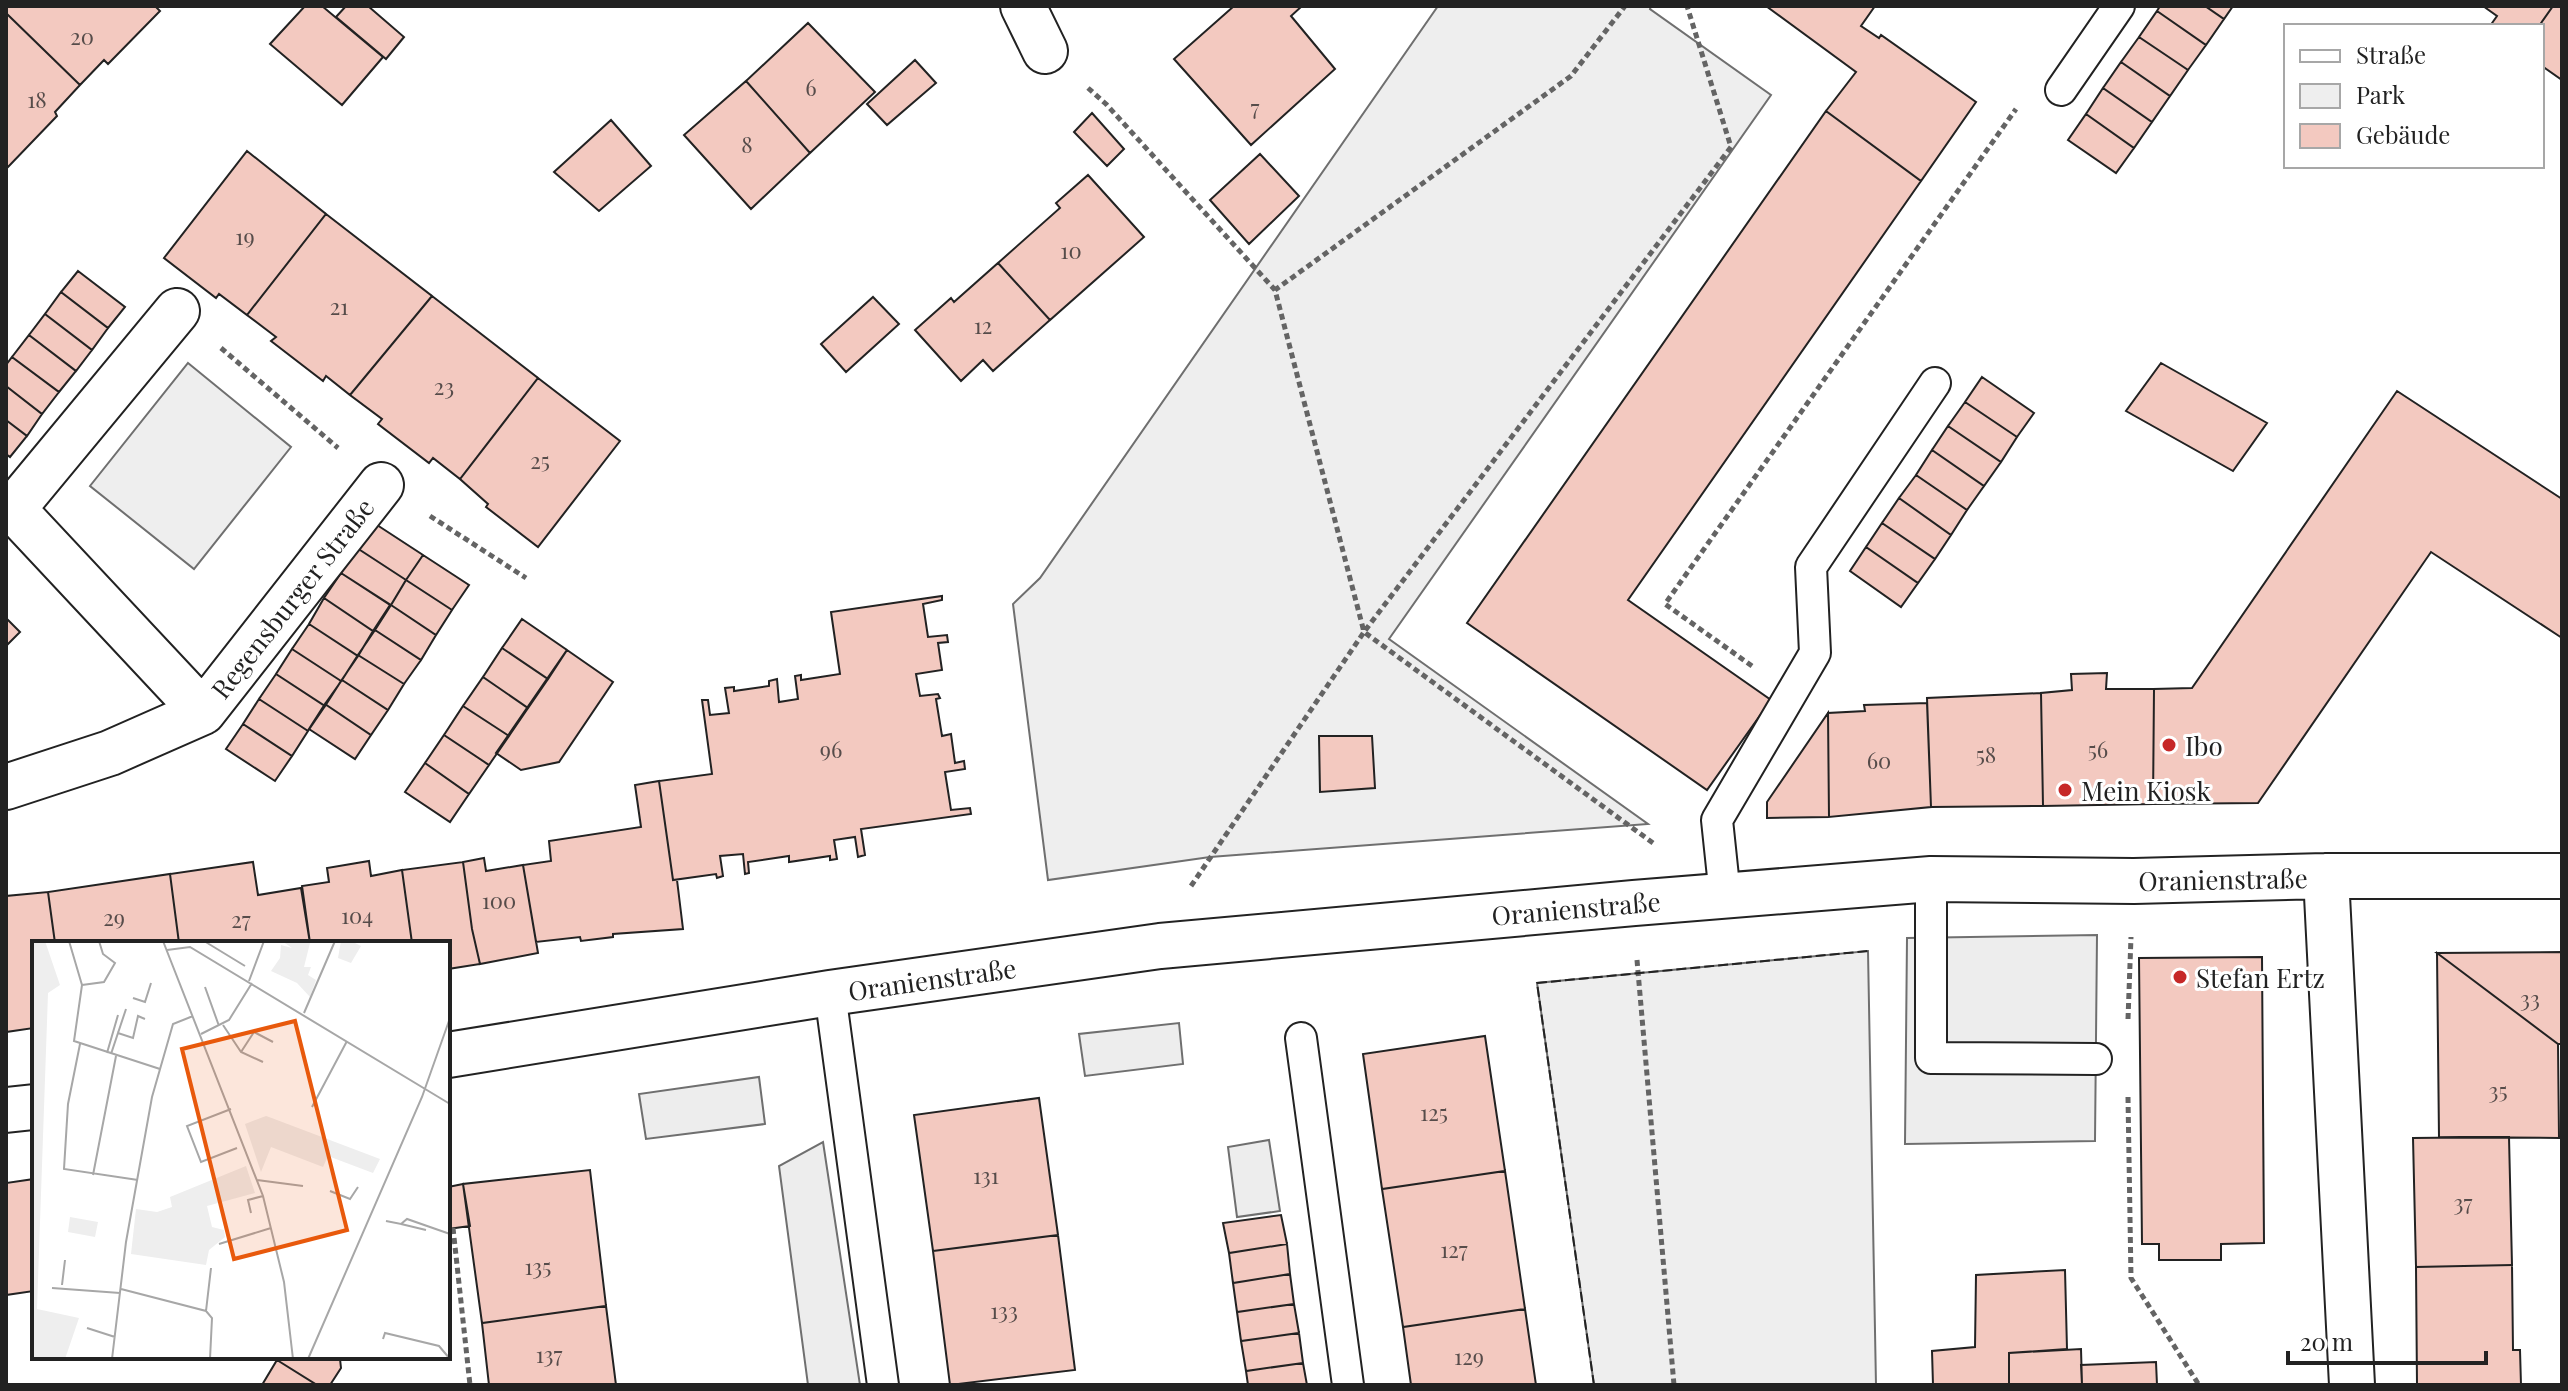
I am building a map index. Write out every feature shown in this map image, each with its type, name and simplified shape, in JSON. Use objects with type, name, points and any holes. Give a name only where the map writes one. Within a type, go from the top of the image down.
[{"type":"street","points":[[1023,6],[1045,51]]},
{"type":"street","name":"Regensburger Straße","points":[[177,311],[13,509],[203,712]]},
{"type":"street","name":"Regensburger Straße","points":[[6,787],[110,753],[203,712],[381,485]]},
{"type":"street","name":"Oranienstraße","points":[[2326,876],[2352,1385]]},
{"type":"street","name":"Oranienstraße","points":[[450,1055],[830,993],[1160,946],[1634,903],[1931,879],[2134,881],[2326,876],[2562,876]]},
{"type":"street","points":[[6,1110],[32,1107]]},
{"type":"lane","points":[[2061,90],[2119,6]]},
{"type":"lane","points":[[1725,896],[1717,820],[1815,653],[1811,567],[1935,383]]},
{"type":"lane","points":[[1931,879],[1931,1058],[2096,1059]]},
{"type":"lane","name":"Oranienstraße","points":[[830,993],[883,1385]]},
{"type":"lane","points":[[1301,1038],[1348,1385]]},
{"type":"path","points":[[1275,290],[1571,76],[1625,6]]},
{"type":"path","points":[[1160,946],[1192,884],[1364,632],[1731,147],[1687,6]]},
{"type":"path","points":[[1045,51],[1106,104],[1275,290],[1364,632],[1725,896]]},
{"type":"path","points":[[1791,695],[1665,604],[2028,92],[2061,90]]},
{"type":"path","points":[[2128,1028],[2134,881]]},
{"type":"path","points":[[1634,903],[1674,1385]]},
{"type":"path","points":[[2127,1090],[2131,1278],[2199,1385]]},
{"type":"path","points":[[453,1228],[470,1385]]},
{"type":"green space","points":[[1438,6],[1651,6],[1650,9],[1771,95],[1389,639],[1648,824],[1210,857],[1048,880],[1013,604],[1040,578]]},
{"type":"green space","points":[[188,363],[291,447],[194,569],[90,486]]},
{"type":"green space","points":[[1868,951],[1876,1385],[1594,1385],[1537,983]]},
{"type":"shaded area","points":[[2097,935],[2095,1141],[1905,1144],[1907,938]]},
{"type":"shaded area","points":[[1179,1023],[1183,1064],[1085,1076],[1079,1034]]},
{"type":"shaded area","points":[[759,1077],[765,1124],[646,1139],[639,1094]]},
{"type":"shaded area","points":[[1269,1140],[1280,1211],[1237,1217],[1228,1147]]},
{"type":"shaded area","points":[[823,1142],[860,1385],[808,1385],[779,1166]]},
{"type":"building","points":[[6,6],[155,6],[160,11],[108,64],[104,60],[80,85],[6,13]]},
{"type":"building","points":[[305,6],[322,6],[383,57],[342,105],[270,44]]},
{"type":"building","points":[[346,6],[368,6],[404,37],[386,59],[336,17]]},
{"type":"building","points":[[1234,6],[1302,6],[1291,16],[1335,69],[1251,145],[1174,59]]},
{"type":"building","points":[[1766,6],[1875,6],[1861,26],[1879,38],[1881,35],[1976,102],[1921,181],[1826,111],[1856,72]]},
{"type":"building","points":[[2160,6],[2205,6],[2224,19],[2206,45],[2157,11]]},
{"type":"building","points":[[2205,6],[2233,6],[2224,19]]},
{"type":"building","points":[[2483,6],[2553,6],[2540,24],[2491,24],[2497,16]]},
{"type":"building","points":[[2553,6],[2562,6],[2562,80],[2544,67],[2544,24],[2540,24]]},
{"type":"building","points":[[2157,11],[2206,45],[2188,70],[2139,37]]},
{"type":"building","points":[[6,13],[80,85],[55,112],[57,116],[8,167],[6,166]]},
{"type":"building","points":[[808,23],[875,92],[810,153],[746,81]]},
{"type":"building","points":[[2139,37],[2188,70],[2170,96],[2121,62]]},
{"type":"building","points":[[915,60],[936,83],[887,125],[867,104]]},
{"type":"building","points":[[2121,62],[2170,96],[2152,122],[2103,88]]},
{"type":"building","points":[[746,81],[810,153],[751,209],[684,135]]},
{"type":"building","points":[[2103,88],[2152,122],[2134,148],[2086,114]]},
{"type":"building","points":[[1826,111],[1921,181],[1628,600],[1771,700],[1707,790],[1467,623]]},
{"type":"building","points":[[1092,113],[1124,149],[1107,166],[1074,132]]},
{"type":"building","points":[[2086,114],[2134,148],[2116,173],[2068,140]]},
{"type":"building","points":[[611,120],[651,166],[599,211],[554,172]]},
{"type":"building","points":[[247,151],[326,214],[247,315],[219,294],[216,298],[164,258]]},
{"type":"building","points":[[1260,154],[1299,196],[1249,244],[1210,200]]},
{"type":"building","points":[[1088,175],[1144,237],[1050,320],[998,263],[1060,208],[1056,203]]},
{"type":"building","points":[[326,214],[432,296],[350,395],[326,376],[323,381],[271,341],[276,337],[247,315]]},
{"type":"building","points":[[998,263],[1050,320],[993,371],[983,360],[961,381],[915,330],[951,298],[954,302]]},
{"type":"building","points":[[78,271],[125,307],[108,328],[61,292]]},
{"type":"building","points":[[61,292],[108,328],[92,350],[45,314]]},
{"type":"building","points":[[432,296],[538,378],[460,479],[433,458],[429,463],[378,424],[382,419],[350,395]]},
{"type":"building","points":[[873,297],[899,324],[846,372],[821,344]]},
{"type":"building","points":[[45,314],[92,350],[76,371],[29,335]]},
{"type":"building","points":[[29,335],[76,371],[59,392],[12,357]]},
{"type":"building","points":[[12,357],[59,392],[42,414],[6,386],[6,365]]},
{"type":"building","points":[[2161,363],[2267,423],[2233,471],[2126,411]]},
{"type":"building","points":[[1982,377],[2034,413],[2017,437],[1965,402]]},
{"type":"building","points":[[538,378],[620,441],[538,547],[486,507],[488,504],[460,479]]},
{"type":"building","points":[[6,386],[42,414],[27,436],[6,420]]},
{"type":"building","points":[[2397,391],[2562,499],[2562,638],[2431,552],[2258,803],[2153,804],[2154,689],[2192,688]]},
{"type":"building","points":[[1965,402],[2017,437],[2001,462],[1948,426]]},
{"type":"building","points":[[6,420],[27,436],[10,457],[6,454]]},
{"type":"building","points":[[1948,426],[2001,462],[1984,486],[1932,450]]},
{"type":"building","points":[[1932,450],[1984,486],[1967,510],[1916,475]]},
{"type":"building","points":[[1916,475],[1967,510],[1951,535],[1899,498]]},
{"type":"building","points":[[1899,498],[1951,535],[1935,559],[1882,523]]},
{"type":"building","points":[[374,523],[423,555],[406,580],[357,548]]},
{"type":"building","points":[[1882,523],[1935,559],[1918,583],[1866,547]]},
{"type":"building","points":[[1866,547],[1918,583],[1901,607],[1850,571]]},
{"type":"building","points":[[357,548],[406,580],[391,605],[341,573]]},
{"type":"building","points":[[423,555],[469,585],[452,610],[406,580]]},
{"type":"building","points":[[341,573],[390,605],[373,631],[324,598]]},
{"type":"building","points":[[406,580],[452,610],[436,635],[391,605]]},
{"type":"building","points":[[942,596],[942,600],[923,604],[928,637],[947,635],[948,642],[938,643],[942,670],[916,674],[920,696],[938,694],[940,698],[936,699],[942,736],[951,734],[955,763],[964,761],[965,769],[945,772],[951,810],[970,808],[971,814],[861,829],[865,855],[858,857],[855,837],[834,840],[837,859],[830,860],[830,856],[789,862],[789,856],[748,862],[749,873],[745,874],[743,854],[720,856],[723,876],[717,878],[716,874],[673,880],[659,781],[712,774],[702,700],[708,700],[710,715],[729,713],[725,688],[734,687],[734,691],[769,686],[769,681],[777,679],[779,702],[798,699],[795,676],[801,675],[801,680],[840,674],[831,612]]},
{"type":"building","points":[[324,598],[373,631],[358,656],[309,624]]},
{"type":"building","points":[[391,605],[436,635],[421,660],[375,630]]},
{"type":"building","points":[[6,618],[20,632],[6,646]]},
{"type":"building","points":[[522,619],[567,650],[548,679],[502,648]]},
{"type":"building","points":[[309,624],[358,656],[341,681],[292,649]]},
{"type":"building","points":[[375,630],[421,660],[404,684],[358,655]]},
{"type":"building","points":[[502,648],[548,679],[528,708],[483,677]]},
{"type":"building","points":[[292,649],[341,681],[325,706],[276,674]]},
{"type":"building","points":[[567,650],[613,682],[559,762],[521,770],[496,753]]},
{"type":"building","points":[[358,655],[404,684],[388,710],[342,680]]},
{"type":"building","points":[[2107,673],[2106,689],[2154,689],[2153,804],[2043,806],[2041,693],[2072,690],[2071,674]]},
{"type":"building","points":[[276,674],[325,706],[308,731],[259,699]]},
{"type":"building","points":[[483,677],[528,708],[509,736],[463,706]]},
{"type":"building","points":[[342,680],[388,710],[371,735],[325,704]]},
{"type":"building","points":[[2041,693],[2043,806],[1931,807],[1927,698]]},
{"type":"building","points":[[259,699],[308,731],[292,756],[243,724]]},
{"type":"building","points":[[1927,703],[1931,807],[1829,817],[1828,713],[1865,711],[1864,705]]},
{"type":"building","points":[[325,704],[371,735],[355,759],[309,729]]},
{"type":"building","points":[[463,706],[509,736],[489,765],[444,735]]},
{"type":"building","points":[[1828,713],[1829,817],[1767,818],[1767,802]]},
{"type":"building","points":[[243,724],[292,756],[275,781],[226,749]]},
{"type":"building","points":[[444,735],[489,765],[469,794],[425,763]]},
{"type":"building","points":[[1319,736],[1372,736],[1375,788],[1320,792]]},
{"type":"building","points":[[425,763],[469,794],[450,822],[405,792]]},
{"type":"building","points":[[659,781],[683,929],[613,934],[613,937],[581,941],[580,937],[536,942],[523,865],[551,861],[549,841],[641,827],[635,785]]},
{"type":"building","points":[[484,858],[486,871],[523,865],[538,953],[480,964],[463,862]]},
{"type":"building","points":[[369,861],[371,876],[402,870],[412,941],[310,941],[302,886],[329,882],[327,868]]},
{"type":"building","points":[[253,862],[258,895],[301,888],[310,941],[179,941],[170,874]]},
{"type":"building","points":[[463,862],[480,964],[450,969],[450,941],[412,941],[402,870]]},
{"type":"building","points":[[170,874],[179,941],[55,941],[48,892]]},
{"type":"building","points":[[48,892],[55,941],[32,941],[32,1028],[6,1032],[6,896]]},
{"type":"building","points":[[2562,952],[2562,1044],[2437,953]]},
{"type":"building","points":[[2437,953],[2558,1044],[2559,1138],[2439,1137]]},
{"type":"building","points":[[2262,957],[2264,1243],[2221,1244],[2221,1260],[2159,1260],[2159,1244],[2142,1244],[2139,958]]},
{"type":"building","points":[[1485,1036],[1505,1171],[1382,1189],[1363,1054]]},
{"type":"building","points":[[1039,1098],[1058,1235],[933,1251],[914,1115]]},
{"type":"building","points":[[2509,1137],[2512,1265],[2416,1267],[2413,1138]]},
{"type":"building","points":[[590,1170],[606,1306],[482,1323],[463,1184]]},
{"type":"building","points":[[1505,1171],[1525,1309],[1403,1327],[1382,1189]]},
{"type":"building","points":[[32,1179],[32,1291],[6,1295],[6,1183]]},
{"type":"building","points":[[463,1184],[470,1226],[450,1229],[450,1187]]},
{"type":"building","points":[[1281,1215],[1287,1244],[1229,1253],[1223,1223]]},
{"type":"building","points":[[1058,1235],[1075,1370],[950,1385],[933,1251]]},
{"type":"building","points":[[1287,1244],[1290,1274],[1233,1283],[1229,1253]]},
{"type":"building","points":[[2512,1265],[2513,1350],[2520,1350],[2521,1385],[2417,1385],[2416,1267]]},
{"type":"building","points":[[2065,1270],[2067,1349],[2009,1353],[2009,1385],[1933,1385],[1932,1351],[1975,1347],[1976,1275]]},
{"type":"building","points":[[1290,1274],[1294,1304],[1237,1312],[1233,1283]]},
{"type":"building","points":[[1294,1304],[1299,1333],[1241,1341],[1237,1312]]},
{"type":"building","points":[[606,1306],[616,1385],[489,1385],[482,1323]]},
{"type":"building","points":[[1525,1309],[1536,1385],[1411,1385],[1403,1327]]},
{"type":"building","points":[[1299,1333],[1303,1363],[1246,1371],[1241,1341]]},
{"type":"building","points":[[2081,1349],[2082,1385],[2009,1385],[2009,1353]]},
{"type":"building","points":[[340,1359],[341,1368],[330,1385],[317,1385],[277,1360]]},
{"type":"building","points":[[277,1360],[317,1385],[262,1385]]},
{"type":"building","points":[[2156,1362],[2157,1385],[2082,1385],[2081,1365]]},
{"type":"building","points":[[1303,1363],[1307,1385],[1248,1385],[1246,1371]]},
{"type":"fence","points":[[1594,1385],[1537,983],[1868,951]]},
{"type":"place","name":"Ibo","points":[[2169,745]]},
{"type":"place","name":"Mein Kiosk","points":[[2065,790]]},
{"type":"place","name":"Stefan Ertz","points":[[2180,977]]}]
